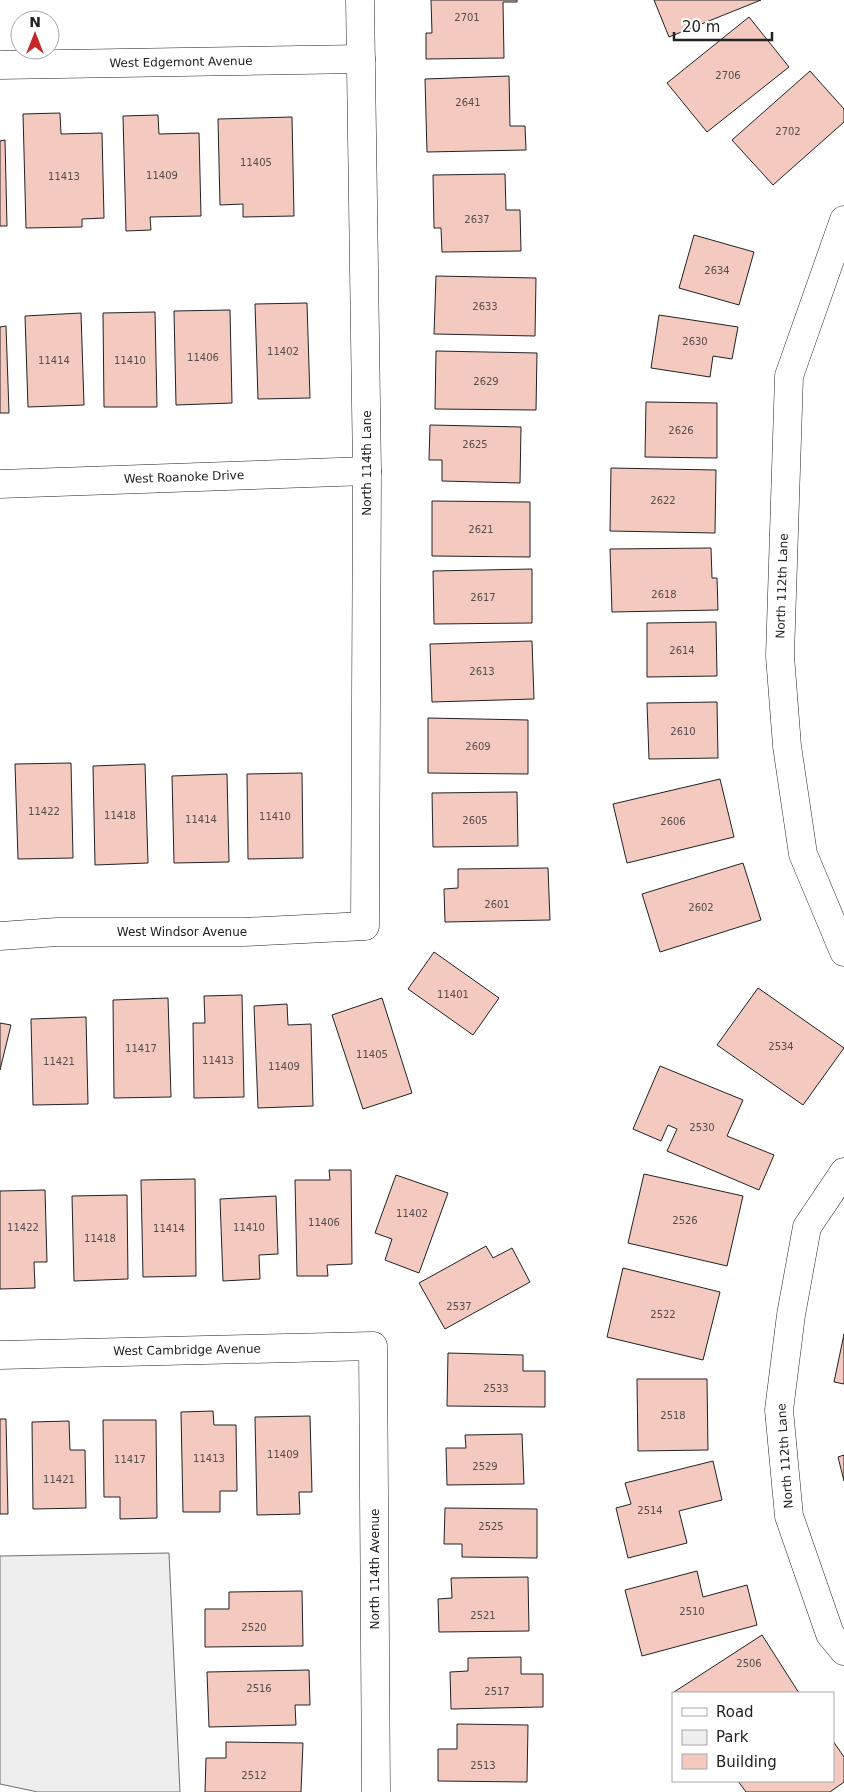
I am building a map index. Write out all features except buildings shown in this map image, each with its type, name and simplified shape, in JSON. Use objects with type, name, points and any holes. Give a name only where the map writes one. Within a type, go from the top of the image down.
[{"type":"street","name":"North 114th Lane","points":[[360,0],[368,471],[365,926]]},
{"type":"street","name":"West Edgemont Avenue","points":[[0,65],[361,59]]},
{"type":"street","name":"North 112th Lane","points":[[844,220],[789,376],[780,656],[786,746],[803,854],[844,952]]},
{"type":"street","name":"West Roanoke Drive","points":[[0,484],[368,471]]},
{"type":"street","name":"West Windsor Avenue","points":[[0,936],[57,932],[243,932],[365,926]]},
{"type":"street","name":"North 112th Lane","points":[[844,1172],[808,1227],[791,1315],[779,1410],[789,1516],[830,1634],[844,1651]]},
{"type":"street","name":"West Cambridge Avenue","points":[[0,1355],[373,1346]]},
{"type":"street","name":"North 114th Avenue","points":[[373,1346],[376,1792]]},
{"type":"green space","points":[[169,1553],[180,1792],[38,1792],[0,1784],[0,1556]]}]
